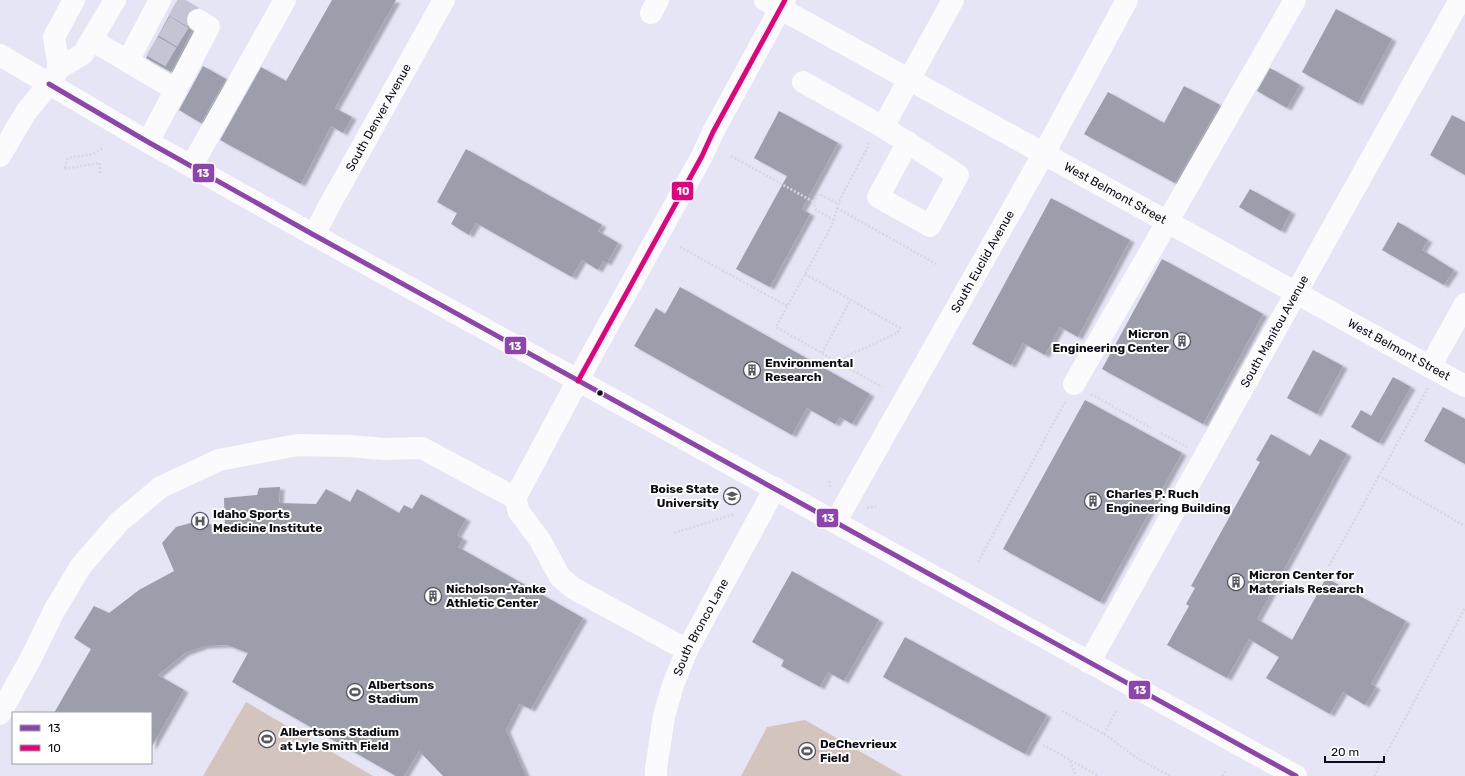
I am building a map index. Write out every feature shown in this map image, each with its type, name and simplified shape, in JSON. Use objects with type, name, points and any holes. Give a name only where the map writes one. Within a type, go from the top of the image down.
[{"type":"street","points":[[54,76],[54,37],[74,0]]},
{"type":"street","points":[[0,156],[26,112],[54,76],[83,54],[115,0]]},
{"type":"street","points":[[192,165],[285,0]]},
{"type":"street","name":"South Denver Avenue","points":[[314,235],[444,0]]},
{"type":"street","points":[[883,127],[953,0]]},
{"type":"street","name":"South Euclid Avenue","points":[[836,521],[1044,153],[1128,0]]},
{"type":"street","points":[[1074,384],[1295,0]]},
{"type":"street","name":"South Manitou Avenue","points":[[1089,663],[1460,0]]},
{"type":"street","points":[[687,650],[573,588],[560,577],[540,540],[519,512],[515,498],[702,156],[712,132],[776,3]]},
{"type":"street","name":"West Belmont Street","points":[[776,3],[909,80],[1465,386]]},
{"type":"street","points":[[128,61],[146,42],[162,10]]},
{"type":"street","points":[[148,142],[176,90],[182,64],[193,43],[209,26],[198,20]]},
{"type":"street","points":[[92,40],[176,90]]},
{"type":"street","points":[[0,55],[54,76],[148,142],[192,165],[314,235],[578,381],[836,521],[1089,663],[1296,776]]},
{"type":"street","points":[[803,82],[908,142]]},
{"type":"street","points":[[1434,369],[1465,304]]},
{"type":"street","points":[[0,714],[31,658],[54,611],[81,566],[119,522],[161,487],[219,460],[297,445],[350,446],[384,449],[422,448],[515,498]]},
{"type":"street","name":"South Bronco Lane","points":[[656,776],[664,716],[673,685],[687,650],[775,488]]},
{"type":"path","points":[[866,141],[869,146],[839,204],[834,220],[776,327],[882,387]]},
{"type":"path","points":[[100,173],[100,163],[64,169],[68,158],[93,154],[102,149]]},
{"type":"path","points":[[731,156],[814,202]]},
{"type":"path","points":[[834,220],[816,210],[814,202],[819,194],[839,204]]},
{"type":"path","points":[[838,208],[936,264]]},
{"type":"path","points":[[680,247],[787,306]]},
{"type":"path","points":[[805,274],[900,328],[897,333],[837,361]]},
{"type":"path","points":[[822,353],[851,299]]},
{"type":"path","points":[[1329,566],[1379,476],[1434,369]]},
{"type":"path","points":[[978,562],[1074,384],[1151,428]]},
{"type":"path","points":[[1161,433],[1192,450]]},
{"type":"path","points":[[1379,476],[1465,526]]},
{"type":"path","points":[[829,481],[830,488]]},
{"type":"path","points":[[867,508],[876,506]]},
{"type":"path","points":[[674,533],[735,514]]},
{"type":"path","points":[[1374,776],[1465,608]]},
{"type":"path","points":[[1104,734],[1117,709]]},
{"type":"path","points":[[1062,711],[1104,734],[1137,758],[1170,776]]},
{"type":"path","points":[[1043,745],[1098,776]]},
{"type":"path","points":[[1070,760],[1076,776]]},
{"type":"path","points":[[1222,776],[1226,769]]},
{"type":"shaded area","name":"Albertsons Stadium at Lyle Smith Field","points":[[246,702],[373,776],[203,776]]},
{"type":"shaded area","name":"DeChevrieux Field","points":[[805,720],[903,776],[741,776],[767,727]]},
{"type":"building","points":[[332,0],[396,0],[335,108],[352,117],[343,133],[331,126],[301,184],[220,140],[261,67],[286,81]]},
{"type":"building","points":[[176,3],[190,11],[187,14],[186,20],[187,26],[192,31],[171,72],[146,58]]},
{"type":"building","points":[[1336,9],[1392,39],[1358,103],[1302,72]]},
{"type":"building","points":[[203,66],[226,79],[201,123],[179,110]]},
{"type":"building","points":[[1270,68],[1300,85],[1287,108],[1257,91]]},
{"type":"building","points":[[1184,86],[1220,105],[1175,183],[1084,134],[1108,92],[1164,123]]},
{"type":"building","points":[[779,111],[838,143],[802,209],[810,214],[770,287],[736,269],[787,176],[754,158]]},
{"type":"building","points":[[1452,115],[1465,122],[1465,175],[1430,155]]},
{"type":"building","points":[[466,149],[602,225],[598,231],[618,243],[607,263],[603,261],[598,270],[582,260],[572,277],[476,223],[469,235],[451,224],[457,213],[437,202]]},
{"type":"building","points":[[1250,189],[1291,212],[1281,231],[1239,207]]},
{"type":"building","points":[[1051,198],[1130,240],[1078,337],[1060,327],[1045,355],[1023,343],[1011,365],[972,344]]},
{"type":"building","points":[[1398,222],[1428,240],[1422,250],[1454,270],[1444,285],[1382,250]]},
{"type":"building","name":"Micron Engineering Center","points":[[1162,259],[1263,314],[1203,424],[1102,369]]},
{"type":"building","name":"Environmental Research","points":[[680,287],[870,394],[852,424],[840,417],[835,424],[807,408],[792,435],[634,346],[656,308],[665,314]]},
{"type":"building","points":[[1313,350],[1343,366],[1317,414],[1287,398]]},
{"type":"building","points":[[1393,377],[1411,387],[1379,443],[1351,427],[1361,410],[1371,416]]},
{"type":"building","name":"Charles P. Ruch Engineering Building","points":[[1085,400],[1182,453],[1100,602],[1003,549]]},
{"type":"building","points":[[1443,407],[1465,419],[1465,464],[1424,441]]},
{"type":"building","name":"Micron Center for Materials Research","points":[[1271,434],[1310,456],[1320,439],[1347,454],[1257,619],[1292,640],[1326,578],[1406,621],[1371,684],[1376,687],[1365,705],[1343,692],[1330,714],[1266,678],[1279,657],[1249,639],[1227,678],[1167,645],[1189,606],[1186,604],[1195,588],[1191,586],[1260,462],[1256,460]]},
{"type":"building","points":[[280,487],[279,503],[316,504],[326,489],[350,502],[357,489],[399,513],[404,505],[412,509],[421,494],[466,519],[457,535],[463,539],[458,547],[583,618],[531,709],[519,704],[506,730],[526,776],[443,776],[419,751],[404,776],[396,776],[232,682],[248,653],[227,645],[204,646],[185,653],[158,675],[184,690],[152,746],[152,712],[55,712],[91,649],[74,638],[94,606],[109,613],[139,590],[174,571],[162,543],[176,527],[198,521],[225,528],[224,498],[257,495],[259,488]]},
{"type":"building","points":[[792,571],[879,620],[844,681],[828,672],[820,687],[781,666],[784,660],[752,642]]},
{"type":"building","points":[[905,637],[1047,715],[1025,754],[883,677]]},
{"type":"tunnel","points":[[174,6],[198,20]]},
{"type":"tunnel","points":[[164,26],[187,40]]},
{"type":"tunnel","points":[[152,46],[176,60]]},
{"type":"transit line","name":"10","points":[[578,381],[702,156],[713,132],[785,0]]},
{"type":"transit line","name":"13","points":[[49,84],[148,142],[314,235],[1296,776]]},
{"type":"place","name":"Micron Engineering Center","points":[[1182,341]]},
{"type":"place","name":"Environmental Research","points":[[752,370]]},
{"type":"place","name":"Boise State University","points":[[732,496]]},
{"type":"place","name":"Charles P. Ruch Engineering Building","points":[[1093,501]]},
{"type":"place","name":"Idaho Sports Medicine Institute","points":[[200,521]]},
{"type":"place","name":"Micron Center for Materials Research","points":[[1236,582]]},
{"type":"place","name":"Nicholson-Yanke Athletic Center","points":[[433,596]]},
{"type":"place","name":"Albertsons Stadium","points":[[355,692]]},
{"type":"place","name":"Albertsons Stadium at Lyle Smith Field","points":[[267,739]]},
{"type":"place","name":"DeChevrieux Field","points":[[807,751]]}]
